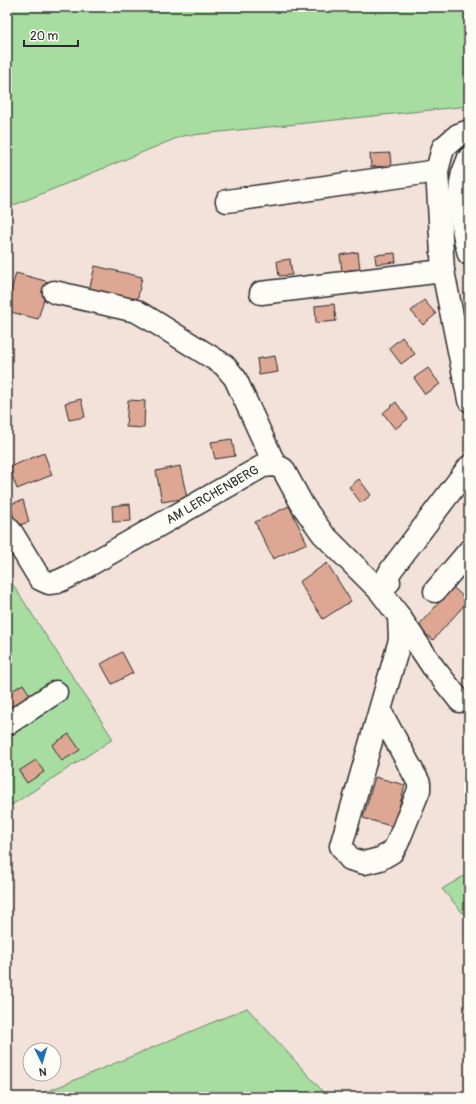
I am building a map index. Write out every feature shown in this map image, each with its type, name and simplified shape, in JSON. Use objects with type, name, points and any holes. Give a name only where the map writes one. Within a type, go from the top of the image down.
[{"type":"street","points":[[469,131],[458,135],[443,148],[437,171],[443,271],[469,400]]},
{"type":"street","points":[[469,158],[463,173],[460,190],[464,236],[469,254]]},
{"type":"street","points":[[227,201],[437,171]]},
{"type":"street","points":[[261,293],[443,271]]},
{"type":"street","points":[[54,292],[136,312],[150,319],[224,366],[235,378],[275,465]]},
{"type":"street","name":"AM LERCHENBERG","points":[[7,527],[40,579],[49,583],[57,582],[263,466],[275,465],[284,470],[303,506],[323,534],[380,591],[399,616],[433,667],[460,701]]},
{"type":"street","points":[[380,591],[391,570],[469,467]]},
{"type":"street","points":[[380,591],[399,573],[469,482]]},
{"type":"street","points":[[435,591],[469,551]]},
{"type":"street","points":[[380,711],[419,783],[419,790],[392,852],[380,859],[364,863],[350,859],[341,846],[400,640],[399,616]]},
{"type":"street","points":[[7,724],[56,692]]},
{"type":"green space","points":[[7,7],[469,7],[469,106],[182,136],[7,208]]},
{"type":"green space","points":[[8,577],[113,739],[7,808],[7,578]]},
{"type":"green space","points":[[469,873],[469,920],[442,889]]},
{"type":"green space","points":[[247,1008],[328,1097],[34,1097]]},
{"type":"building","points":[[390,153],[391,166],[371,167],[370,154]]},
{"type":"building","points":[[358,252],[360,269],[342,271],[340,255]]},
{"type":"building","points":[[395,253],[396,262],[376,264],[375,255]]},
{"type":"building","points":[[290,259],[292,275],[279,276],[277,261]]},
{"type":"building","points":[[95,266],[142,277],[137,302],[89,291]]},
{"type":"building","points":[[16,273],[49,282],[38,319],[7,311],[7,305]]},
{"type":"building","points":[[424,300],[436,314],[423,325],[411,311]]},
{"type":"building","points":[[334,304],[336,321],[316,323],[315,306]]},
{"type":"building","points":[[402,337],[415,354],[401,364],[389,348]]},
{"type":"building","points":[[275,356],[278,372],[259,375],[257,359]]},
{"type":"building","points":[[428,368],[440,384],[425,394],[414,378]]},
{"type":"building","points":[[81,399],[85,417],[69,420],[65,403]]},
{"type":"building","points":[[128,400],[145,401],[144,428],[126,427]]},
{"type":"building","points":[[396,402],[408,419],[395,429],[383,413]]},
{"type":"building","points":[[232,439],[235,456],[215,459],[211,442]]},
{"type":"building","points":[[44,453],[52,475],[17,489],[9,467]]},
{"type":"building","points":[[180,466],[187,498],[162,502],[156,471]]},
{"type":"building","points":[[359,479],[371,495],[361,503],[349,487]]},
{"type":"building","points":[[23,500],[29,522],[16,526],[10,504]]},
{"type":"building","points":[[130,504],[131,521],[113,522],[112,506]]},
{"type":"building","points":[[289,506],[307,543],[273,559],[255,522]]},
{"type":"building","points":[[327,563],[351,601],[323,619],[299,582]]},
{"type":"building","points":[[453,587],[468,601],[433,640],[417,627]]},
{"type":"building","points":[[122,652],[133,673],[112,684],[101,664]]},
{"type":"building","points":[[23,684],[30,695],[11,708],[7,702],[7,694]]},
{"type":"building","points":[[69,734],[80,750],[62,761],[52,745]]},
{"type":"building","points":[[36,760],[44,772],[27,783],[19,771]]},
{"type":"building","points":[[375,777],[405,785],[394,827],[363,818]]}]
